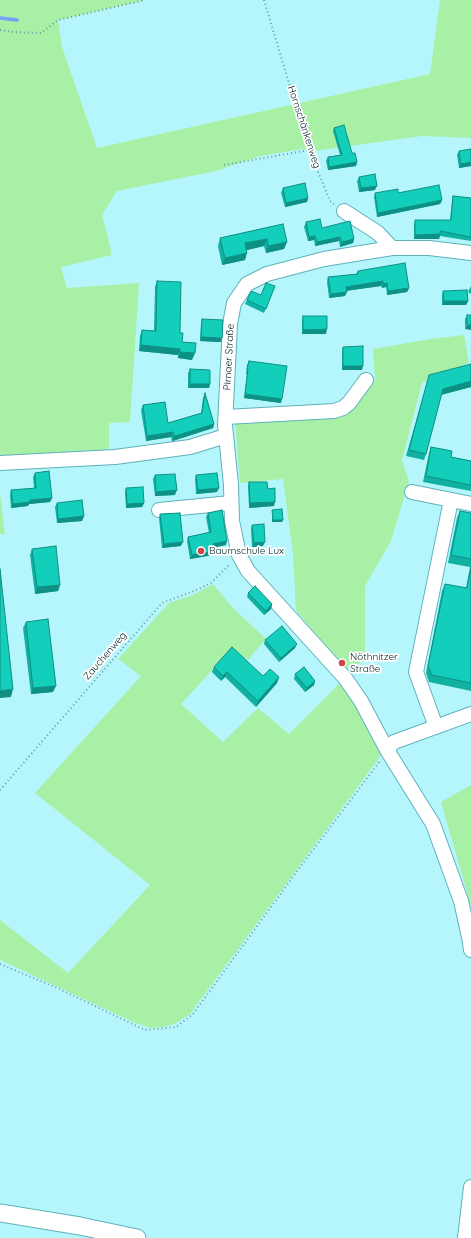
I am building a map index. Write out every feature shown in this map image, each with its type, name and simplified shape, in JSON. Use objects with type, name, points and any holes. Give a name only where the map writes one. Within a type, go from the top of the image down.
[{"type":"main road","points":[[0,1213],[80,1226],[137,1238]]},
{"type":"street","points":[[344,211],[378,233],[392,248]]},
{"type":"street","name":"Pirnaer Straße","points":[[226,436],[230,324],[234,303],[247,284],[267,274],[324,259],[392,248],[430,248],[471,253]]},
{"type":"street","points":[[226,417],[334,411],[343,408],[366,380]]},
{"type":"street","points":[[0,463],[115,457],[190,447],[226,436],[232,521],[239,555],[248,571],[345,678],[361,701],[387,750],[433,824],[460,900],[471,950]]},
{"type":"street","points":[[412,492],[471,504]]},
{"type":"street","points":[[436,727],[416,672],[451,500]]},
{"type":"street","points":[[159,510],[232,506]]},
{"type":"street","points":[[199,514],[232,506]]},
{"type":"street","points":[[387,750],[394,742],[471,714]]},
{"type":"street","points":[[465,1238],[471,1187]]},
{"type":"path","points":[[0,30],[41,33],[58,20],[145,0]]},
{"type":"path","name":"Hornschänkenweg","points":[[264,0],[309,150],[330,201],[344,211]]},
{"type":"path","points":[[224,165],[309,150]]},
{"type":"path","name":"Zauchenweg","points":[[0,790],[162,603],[211,583],[239,555]]},
{"type":"path","points":[[0,964],[55,987],[145,1030],[176,1027],[193,1014],[387,750]]},
{"type":"green space","points":[[0,0],[145,0],[58,20],[62,47],[97,148],[430,74],[440,0],[471,0],[471,138],[422,136],[313,151],[303,149],[260,156],[216,171],[117,191],[102,215],[112,255],[61,267],[67,288],[139,283],[130,422],[109,423],[109,449],[0,457]]},
{"type":"green space","points":[[464,335],[469,363],[422,383],[402,460],[409,481],[391,541],[365,586],[365,661],[346,668],[296,611],[293,554],[283,479],[240,483],[235,420],[352,411],[375,380],[373,349]]},
{"type":"green space","points":[[0,494],[5,534],[0,534]]},
{"type":"green space","points":[[213,584],[233,608],[266,639],[248,660],[232,649],[181,704],[223,742],[258,708],[289,734],[341,682],[352,698],[382,754],[190,1014],[174,1024],[151,1028],[133,1022],[0,960],[0,920],[68,973],[150,885],[35,793],[141,676],[118,659],[169,603],[193,595]]},
{"type":"green space","points":[[471,785],[471,906],[441,802]]},
{"type":"building","points":[[344,125],[352,153],[355,153],[357,162],[329,167],[328,157],[342,155],[334,128]]},
{"type":"building","points":[[471,149],[471,162],[461,164],[459,151]]},
{"type":"building","points":[[375,174],[377,186],[361,188],[359,177]]},
{"type":"building","points":[[305,183],[308,198],[286,203],[283,188]]},
{"type":"building","points":[[439,185],[442,200],[378,213],[375,193],[398,189],[398,193]]},
{"type":"building","points":[[453,196],[471,198],[471,237],[440,231],[440,234],[415,235],[415,220],[451,220]]},
{"type":"building","points":[[320,219],[322,228],[350,221],[354,239],[342,242],[340,237],[317,242],[315,236],[309,237],[306,222]]},
{"type":"building","points":[[283,224],[287,242],[268,246],[267,239],[245,243],[247,253],[225,258],[220,238]]},
{"type":"building","points":[[405,263],[409,288],[388,291],[387,283],[383,284],[383,281],[346,287],[347,292],[331,294],[328,277],[358,274],[358,271]]},
{"type":"building","points":[[157,281],[181,282],[180,333],[183,333],[182,342],[196,343],[195,353],[180,352],[180,349],[141,345],[142,330],[156,331]]},
{"type":"building","points":[[266,283],[275,286],[266,309],[247,300],[251,291],[261,295]]},
{"type":"building","points":[[467,290],[468,301],[444,301],[443,291]]},
{"type":"building","points":[[467,315],[471,315],[471,325],[467,325]]},
{"type":"building","points":[[303,316],[327,316],[327,329],[303,330]]},
{"type":"building","points":[[202,319],[223,320],[222,338],[201,337]]},
{"type":"building","points":[[363,346],[363,366],[343,366],[343,347]]},
{"type":"building","points":[[249,361],[287,366],[282,399],[245,394]]},
{"type":"building","points":[[471,364],[471,381],[443,389],[426,454],[409,450],[429,375]]},
{"type":"building","points":[[190,369],[210,370],[210,384],[190,384]]},
{"type":"building","points":[[205,393],[214,424],[175,436],[173,432],[147,436],[143,405],[165,402],[168,423],[202,413]]},
{"type":"building","points":[[431,447],[452,451],[451,457],[471,461],[471,485],[426,476]]},
{"type":"building","points":[[49,471],[52,498],[30,500],[30,502],[13,504],[11,490],[36,488],[35,473]]},
{"type":"building","points":[[217,473],[219,488],[198,490],[196,475]]},
{"type":"building","points":[[175,474],[177,490],[156,492],[155,475]]},
{"type":"building","points":[[249,482],[267,482],[268,489],[275,488],[275,502],[250,503]]},
{"type":"building","points":[[143,487],[144,503],[127,504],[126,488]]},
{"type":"building","points":[[82,500],[84,516],[58,519],[57,503]]},
{"type":"building","points":[[282,509],[283,520],[273,520],[272,510]]},
{"type":"building","points":[[222,510],[227,541],[213,544],[215,551],[192,555],[188,537],[211,532],[208,513]]},
{"type":"building","points":[[460,511],[471,513],[471,559],[451,555]]},
{"type":"building","points":[[180,513],[183,542],[164,544],[160,514]]},
{"type":"building","points":[[264,524],[265,542],[254,543],[252,525]]},
{"type":"building","points":[[56,546],[60,585],[37,587],[32,549]]},
{"type":"building","points":[[471,568],[471,683],[432,675],[428,666],[445,584],[467,588]]},
{"type":"building","points":[[0,569],[13,689],[0,691]]},
{"type":"building","points":[[255,586],[272,604],[266,611],[248,593]]},
{"type":"building","points":[[48,619],[56,686],[33,688],[26,622]]},
{"type":"building","points":[[282,626],[297,644],[281,658],[265,640]]},
{"type":"building","points":[[232,647],[263,676],[270,669],[279,677],[258,701],[227,672],[223,676],[214,667]]},
{"type":"building","points":[[304,667],[315,681],[307,688],[295,674]]},
{"type":"waterway","points":[[0,18],[17,20]]},
{"type":"place","name":"Baumschule Lux","points":[[201,551]]},
{"type":"place","name":"Nöthnitzer Straße","points":[[342,663]]}]
